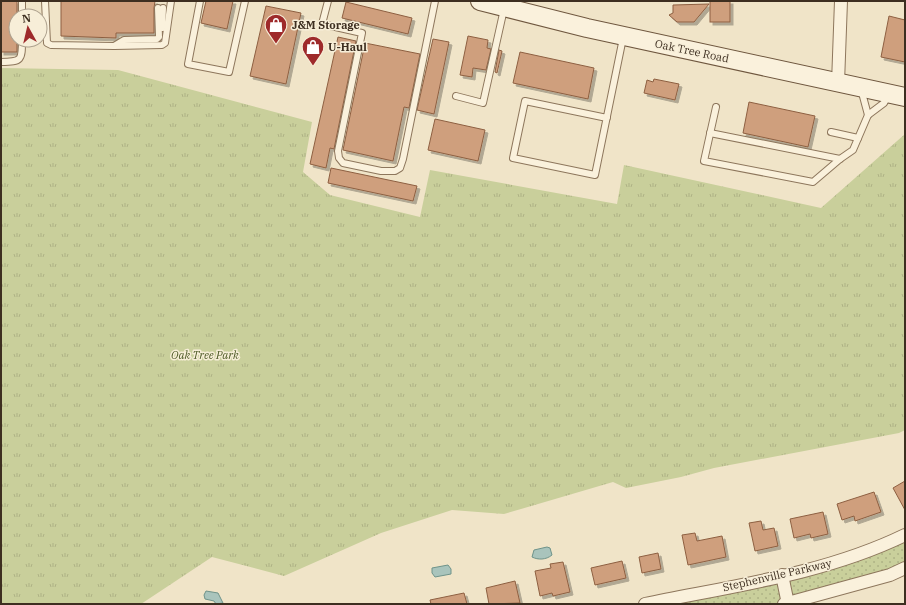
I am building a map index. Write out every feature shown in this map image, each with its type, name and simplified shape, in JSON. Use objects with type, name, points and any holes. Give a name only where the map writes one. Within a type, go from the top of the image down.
[{"type":"main road","name":"Oak Tree Road","points":[[480,1],[624,37],[897,96]]},
{"type":"street","points":[[838,83],[841,1]]},
{"type":"street","name":"Stephenville Parkway","points":[[645,604],[782,575],[840,560],[888,543],[905,535]]},
{"type":"street","points":[[782,575],[787,604],[890,575],[905,568]]},
{"type":"lane","points":[[45,1],[46,37],[48,45],[114,46],[162,46],[166,40],[171,1]]},
{"type":"lane","points":[[200,1],[188,64],[229,72],[245,1]]},
{"type":"lane","points":[[328,1],[322,24],[362,33],[338,151],[339,158],[343,163],[381,171],[394,171],[400,168],[403,159],[435,1]]},
{"type":"lane","points":[[456,96],[483,103],[504,7]]},
{"type":"lane","points":[[114,46],[124,40],[154,40],[159,37],[160,8]]},
{"type":"lane","points":[[607,118],[525,101],[513,158],[595,175],[607,118],[624,37]]},
{"type":"lane","points":[[1,62],[15,62],[19,60],[22,48]]},
{"type":"lane","points":[[860,88],[868,115]]},
{"type":"lane","points":[[716,107],[704,161],[813,182],[853,150],[868,115],[884,103],[897,96]]},
{"type":"lane","points":[[831,132],[858,138]]},
{"type":"lane","points":[[710,133],[840,159]]},
{"type":"green space","name":"Oak Tree Park","points":[[1,68],[118,70],[312,122],[303,172],[330,195],[420,217],[430,170],[617,204],[624,165],[821,208],[905,134],[905,430],[899,433],[714,468],[681,477],[626,488],[613,482],[504,514],[452,510],[381,533],[284,576],[212,557],[141,604],[1,604]]},
{"type":"green space","points":[[905,535],[905,568],[784,604],[645,604],[782,575]]},
{"type":"water","points":[[547,547],[550,548],[552,555],[550,557],[537,559],[532,557],[534,550]]},
{"type":"water","points":[[448,565],[451,569],[451,574],[435,577],[432,573],[432,568]]},
{"type":"water","points":[[206,591],[218,593],[223,603],[216,604],[214,601],[205,599],[204,595]]},
{"type":"building","points":[[1,1],[17,1],[17,8],[8,8],[8,48],[17,48],[17,52],[1,52]]},
{"type":"building","points":[[61,1],[155,1],[154,33],[116,33],[116,38],[61,36]]},
{"type":"building","points":[[206,1],[233,1],[227,29],[201,23]]},
{"type":"building","points":[[710,1],[730,1],[730,22],[710,22]]},
{"type":"building","points":[[346,2],[412,18],[408,34],[342,18]]},
{"type":"building","points":[[709,4],[694,22],[677,22],[669,15],[673,13],[673,5]]},
{"type":"building","name":"J&M Storage","points":[[266,6],[301,13],[286,84],[250,76]]},
{"type":"building","points":[[889,16],[905,20],[905,62],[881,57]]},
{"type":"building","points":[[468,36],[488,40],[487,48],[491,49],[486,70],[473,68],[472,77],[460,75]]},
{"type":"building","points":[[338,37],[356,41],[334,149],[330,148],[326,168],[310,164]]},
{"type":"building","points":[[433,39],[449,42],[434,114],[417,110]]},
{"type":"building","points":[[365,43],[420,54],[409,108],[404,107],[393,161],[343,150]]},
{"type":"building","points":[[499,50],[502,51],[497,73],[495,72]]},
{"type":"building","points":[[520,52],[594,68],[588,99],[513,83]]},
{"type":"building","points":[[654,79],[679,84],[675,100],[644,93],[647,80],[653,82]]},
{"type":"building","points":[[749,102],[815,116],[808,147],[743,133]]},
{"type":"building","points":[[435,119],[485,130],[478,161],[428,150]]},
{"type":"building","points":[[331,168],[417,186],[413,201],[328,183]]},
{"type":"building","points":[[905,481],[905,510],[893,488]]},
{"type":"building","points":[[874,492],[881,512],[855,521],[854,516],[842,520],[837,504]]},
{"type":"building","points":[[823,512],[828,534],[811,538],[810,534],[794,538],[790,519]]},
{"type":"building","points":[[761,521],[763,530],[774,528],[778,546],[755,551],[749,523]]},
{"type":"building","points":[[695,533],[697,541],[722,536],[726,557],[688,565],[682,535]]},
{"type":"building","points":[[658,553],[661,569],[642,573],[639,557]]},
{"type":"building","points":[[622,561],[626,578],[595,585],[591,568]]},
{"type":"building","points":[[563,562],[570,592],[553,596],[552,593],[540,596],[535,571],[551,568],[550,564]]},
{"type":"building","points":[[515,581],[520,603],[489,604],[486,588]]},
{"type":"building","points":[[464,593],[467,604],[431,604],[430,600]]},
{"type":"place","name":"J&M Storage","points":[[276,44]]},
{"type":"place","name":"U-Haul","points":[[313,66]]}]
